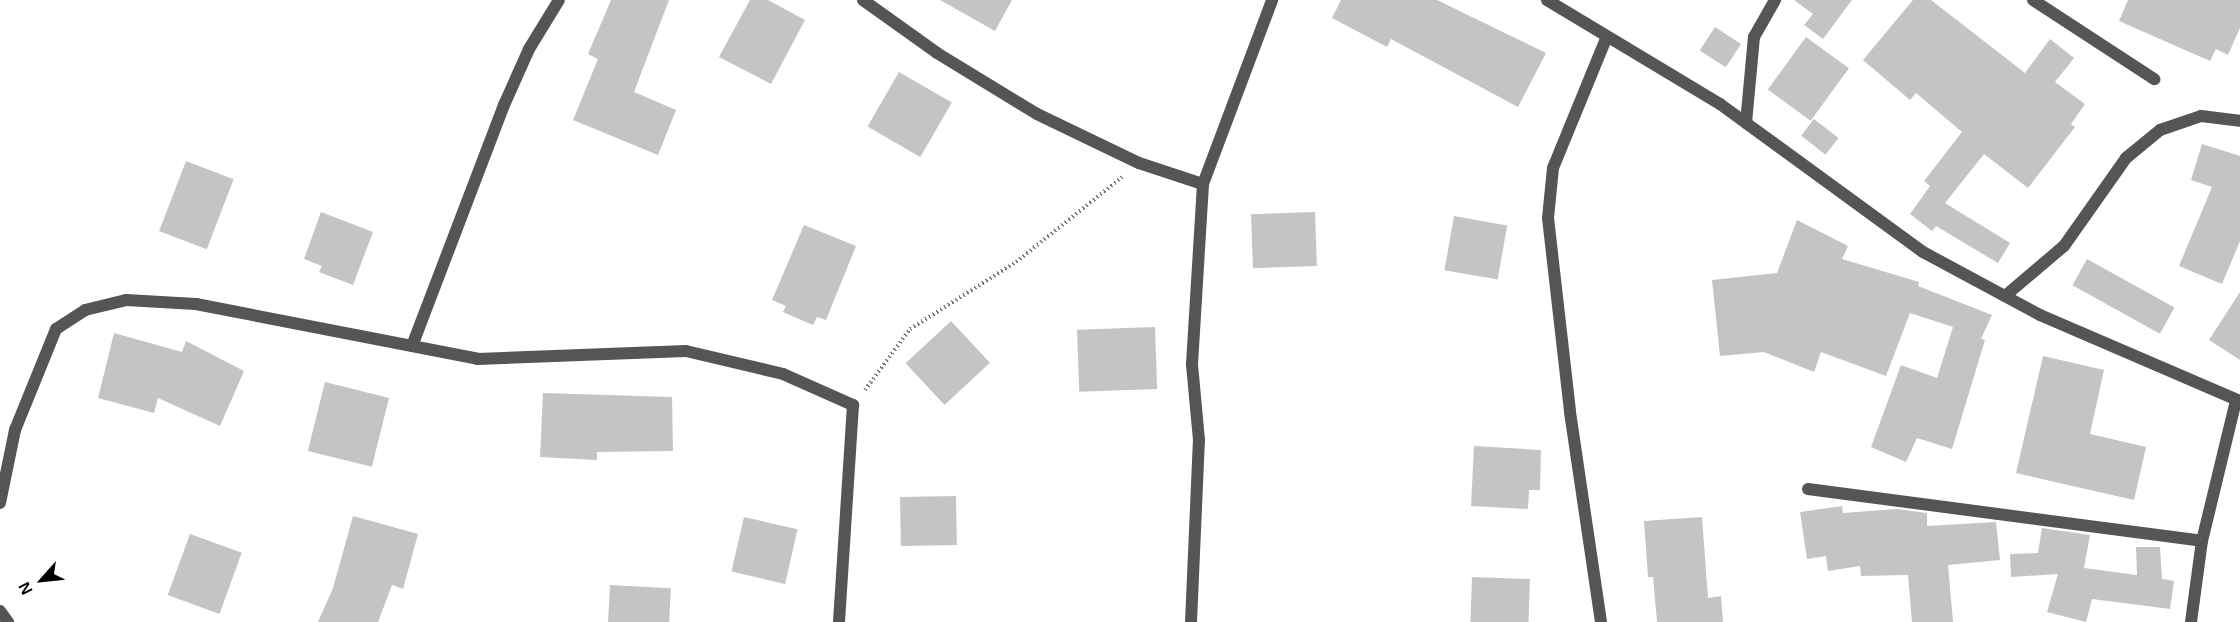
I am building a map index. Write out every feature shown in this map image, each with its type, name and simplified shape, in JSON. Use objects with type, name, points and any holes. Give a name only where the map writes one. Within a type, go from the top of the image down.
[{"type":"street","points":[[412,346],[504,105],[530,49],[559,0]]},
{"type":"street","points":[[863,0],[937,53],[1037,114],[1139,163],[1203,184]]},
{"type":"street","points":[[1191,622],[1199,440],[1192,364],[1203,184],[1272,0]]},
{"type":"street","points":[[1546,0],[1606,39],[1720,104],[1923,252],[2005,296],[2238,400],[2202,541],[2191,622]]},
{"type":"street","points":[[1746,123],[1754,37],[1775,0]]},
{"type":"street","points":[[2032,0],[2154,79]]},
{"type":"street","points":[[1600,622],[1569,411],[1548,218],[1554,168],[1606,39]]},
{"type":"street","points":[[2005,296],[2064,246],[2126,158],[2160,130],[2201,116],[2240,121]]},
{"type":"street","points":[[0,503],[15,430],[56,329],[85,310],[126,300],[159,299],[478,360],[686,351],[783,374],[853,405],[838,622]]},
{"type":"street","points":[[1808,489],[2202,541]]},
{"type":"street","points":[[0,611],[8,622]]},
{"type":"path","points":[[853,405],[910,329],[1016,262],[1139,163]]},
{"type":"building","points":[[611,0],[669,0],[634,92],[676,110],[658,155],[573,120],[598,59],[588,54]]},
{"type":"building","points":[[750,0],[768,0],[805,20],[771,84],[719,57]]},
{"type":"building","points":[[940,0],[1012,0],[995,31]]},
{"type":"building","points":[[1341,0],[1437,0],[1546,53],[1518,107],[1391,39],[1387,47],[1332,18]]},
{"type":"building","points":[[1794,0],[1852,0],[1823,39],[1804,25],[1813,14]]},
{"type":"building","points":[[1913,0],[1931,0],[2025,73],[2050,39],[2074,58],[2055,82],[2085,104],[2071,124],[2075,127],[2028,188],[1984,154],[1945,203],[2010,243],[1998,263],[1936,226],[1932,231],[1910,214],[1930,186],[1924,181],[1962,132],[1916,93],[1910,100],[1863,60]]},
{"type":"building","points":[[2128,0],[2240,0],[2240,28],[2228,55],[2216,49],[2210,61],[2119,21]]},
{"type":"building","points":[[1715,27],[1741,44],[1726,67],[1700,50]]},
{"type":"building","points":[[1806,37],[1849,68],[1811,121],[1768,90]]},
{"type":"building","points":[[899,72],[952,103],[920,157],[868,127]]},
{"type":"building","points":[[1814,119],[1838,138],[1825,155],[1801,136]]},
{"type":"building","points":[[2202,144],[2240,156],[2240,241],[2222,284],[2179,266],[2212,187],[2191,180]]},
{"type":"building","points":[[186,161],[234,179],[207,249],[159,231]]},
{"type":"building","points":[[321,212],[373,232],[353,285],[319,272],[322,266],[304,259]]},
{"type":"building","points":[[1315,212],[1317,266],[1253,268],[1251,214]]},
{"type":"building","points":[[1454,216],[1507,225],[1498,280],[1444,270]]},
{"type":"building","points":[[1797,220],[1848,246],[1842,259],[1919,282],[1918,286],[1992,315],[1981,339],[1985,340],[1952,449],[1917,438],[1906,462],[1871,447],[1901,365],[1937,378],[1953,327],[1910,313],[1886,376],[1821,352],[1814,372],[1764,352],[1720,356],[1712,280],[1777,273]]},
{"type":"building","points":[[804,225],[856,246],[826,320],[817,317],[813,325],[783,312],[786,306],[772,300]]},
{"type":"building","points":[[2087,259],[2174,307],[2160,334],[2072,285]]},
{"type":"building","points":[[2240,292],[2240,360],[2209,340]]},
{"type":"building","points":[[951,321],[990,363],[945,405],[906,363]]},
{"type":"building","points":[[1155,327],[1157,389],[1079,392],[1077,330]]},
{"type":"building","points":[[114,333],[182,352],[186,341],[244,371],[220,426],[158,398],[154,413],[98,398]]},
{"type":"building","points":[[2043,356],[2104,370],[2090,434],[2146,447],[2134,500],[2016,473]]},
{"type":"building","points":[[325,382],[389,398],[372,467],[308,451]]},
{"type":"building","points":[[543,393],[672,397],[673,451],[597,452],[597,460],[540,457]]},
{"type":"building","points":[[1474,446],[1541,450],[1540,490],[1529,490],[1528,509],[1471,506]]},
{"type":"building","points":[[956,496],[957,545],[901,546],[900,497]]},
{"type":"building","points":[[1842,506],[1843,513],[1897,509],[1927,513],[1927,526],[1996,522],[2000,560],[1948,565],[1953,622],[1912,622],[1908,575],[1861,576],[1860,566],[1828,571],[1826,556],[1807,559],[1800,512]]},
{"type":"building","points":[[353,516],[418,534],[403,589],[392,585],[378,622],[318,622],[333,588]]},
{"type":"building","points":[[744,517],[798,529],[785,584],[731,572]]},
{"type":"building","points":[[1702,517],[1708,598],[1721,596],[1723,622],[1657,622],[1653,577],[1648,577],[1644,521]]},
{"type":"building","points":[[2042,528],[2090,535],[2084,568],[2137,575],[2136,547],[2160,547],[2162,579],[2174,581],[2170,609],[2092,599],[2086,622],[2047,612],[2058,574],[2011,577],[2010,554],[2038,553]]},
{"type":"building","points":[[190,534],[242,553],[219,614],[168,595]]},
{"type":"building","points":[[1472,577],[1530,579],[1528,622],[1470,622]]},
{"type":"building","points":[[610,585],[671,588],[669,622],[608,622]]}]
